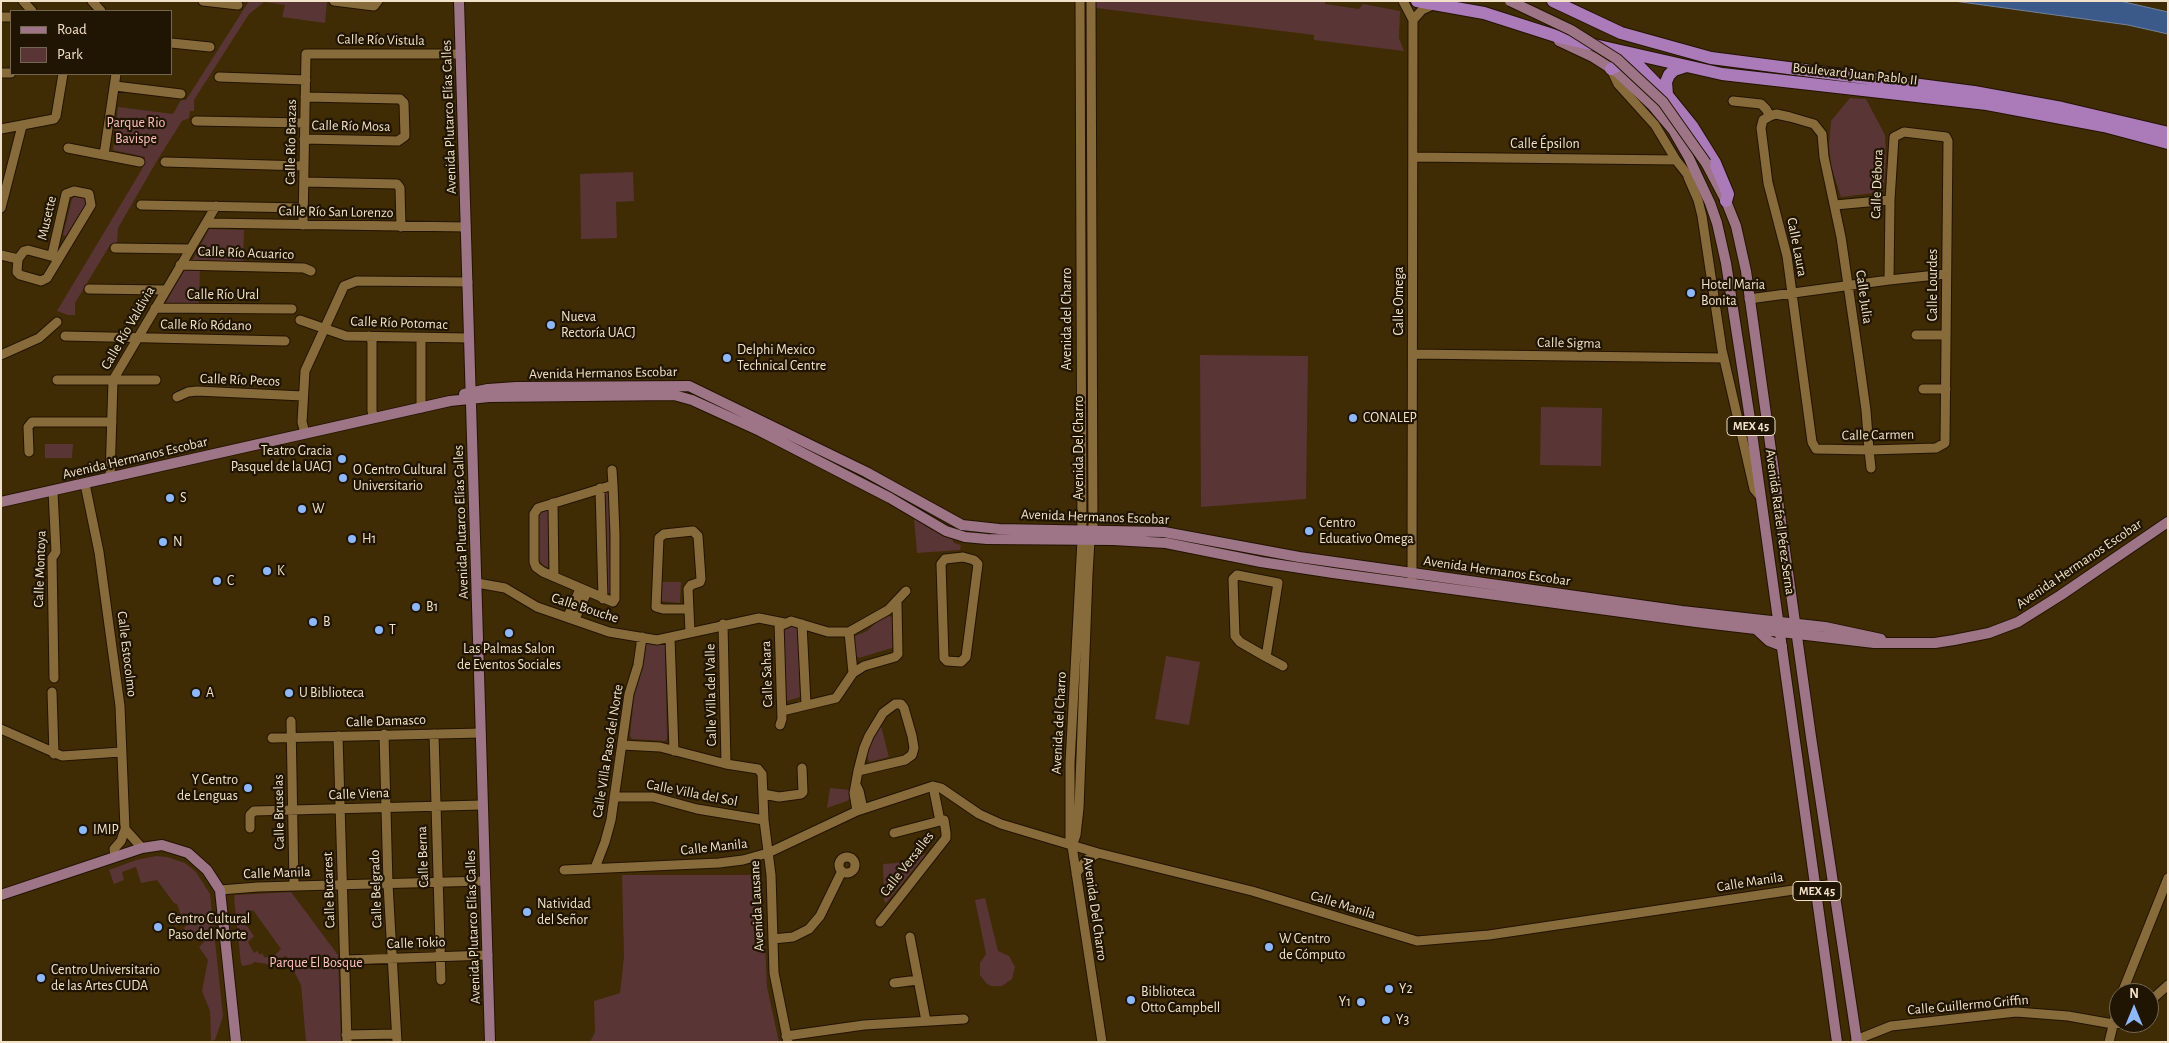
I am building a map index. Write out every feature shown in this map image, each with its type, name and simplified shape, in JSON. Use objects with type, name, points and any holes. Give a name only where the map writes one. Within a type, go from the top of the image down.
[{"type":"highway","name":"Avenida Rafael Pérez Serna","points":[[1417,1],[1484,13],[1540,32]]},
{"type":"highway","name":"Boulevard Juan Pablo II","points":[[1552,1],[1621,33],[1703,56],[1974,92],[2062,108],[2168,133]]},
{"type":"highway","name":"Boulevard Juan Pablo II","points":[[1540,32],[1722,74],[1871,89],[1987,104],[2097,124],[2168,142]]},
{"type":"highway","points":[[1611,69],[1628,60],[1635,62],[1666,95],[1692,126],[1715,164],[1728,194],[1726,201]]},
{"type":"highway","points":[[1666,95],[1666,82],[1669,75],[1674,70],[1686,66]]},
{"type":"main road","name":"Avenida Plutarco Elías Calles","points":[[459,1],[490,1042]]},
{"type":"main road","name":"Avenida Rafael Pérez Serna","points":[[1510,1],[1571,30],[1617,59],[1663,102],[1706,163],[1726,201],[1740,242],[1856,1041]]},
{"type":"main road","name":"Avenida Rafael Pérez Serna","points":[[1540,32],[1593,57],[1611,69],[1638,90],[1673,130],[1704,190],[1723,244],[1780,627],[1837,1042]]},
{"type":"main road","points":[[543,396],[548,393],[589,392],[593,386]]},
{"type":"main road","name":"Avenida Hermanos Escobar","points":[[1,502],[53,492],[305,432],[421,408],[492,388],[689,386],[866,472],[962,525],[1040,534]]},
{"type":"main road","points":[[674,395],[678,390],[689,392],[730,411],[742,412]]},
{"type":"main road","name":"Avenida Hermanos Escobar","points":[[471,395],[674,395],[692,400],[805,454],[890,498],[946,531],[972,538],[1040,534],[1087,535],[1164,532],[1265,562],[1333,573],[1412,577]]},
{"type":"main road","name":"Avenida Hermanos Escobar","points":[[1796,628],[1822,636],[1874,643],[1942,642],[1989,633],[2018,622],[2061,596],[2168,522]]},
{"type":"main road","name":"Avenida Hermanos Escobar","points":[[1209,546],[1334,562],[1412,577],[1578,601],[1780,627],[1869,636],[1886,642]]},
{"type":"main road","points":[[1333,573],[1334,562]]},
{"type":"main road","name":"Avenida Hermanos Escobar","points":[[1698,617],[1756,629],[1780,627]]},
{"type":"main road","points":[[1756,629],[1769,640],[1782,646]]},
{"type":"main road","points":[[1800,655],[1808,645],[1822,636]]},
{"type":"main road","points":[[1,895],[142,848],[162,845],[188,853],[207,870],[220,890],[236,1042]]},
{"type":"street","points":[[92,1],[99,1]]},
{"type":"street","points":[[92,1],[101,10]]},
{"type":"street","points":[[203,1],[238,5]]},
{"type":"street","points":[[334,1],[356,5],[378,3]]},
{"type":"street","name":"Avenida del Charro","points":[[1072,846],[1070,839],[1070,763],[1087,535],[1082,488],[1080,1]]},
{"type":"street","name":"Avenida Del Charro","points":[[1087,535],[1092,488],[1091,1]]},
{"type":"street","points":[[1403,1],[1413,20],[1422,10],[1436,4]]},
{"type":"street","name":"Calle Omega","points":[[1412,577],[1414,354],[1413,20]]},
{"type":"street","points":[[172,43],[210,47]]},
{"type":"street","name":"Calle Río Vistula","points":[[306,59],[308,53],[461,54]]},
{"type":"street","name":"Calle Río Brazas","points":[[303,226],[306,59]]},
{"type":"street","points":[[1611,69],[1618,84],[1655,125],[1688,177],[1698,200],[1724,358],[1754,489],[1760,496]]},
{"type":"street","points":[[1,129],[54,119],[63,75]]},
{"type":"street","points":[[104,156],[116,75]]},
{"type":"street","points":[[219,77],[306,80]]},
{"type":"street","points":[[115,86],[180,94]]},
{"type":"street","name":"Calle Río Mosa","points":[[304,139],[398,141],[405,136],[404,103],[396,98],[305,96]]},
{"type":"street","points":[[1733,101],[1761,104],[1770,116]]},
{"type":"street","name":"Calle Julia","points":[[1770,116],[1776,114],[1814,124],[1820,130],[1825,163],[1835,205],[1848,286],[1866,410],[1871,468]]},
{"type":"street","name":"Calle Laura","points":[[1770,116],[1763,120],[1761,124],[1762,143],[1768,183],[1787,256],[1812,442]]},
{"type":"street","points":[[196,121],[305,124]]},
{"type":"street","points":[[1,208],[22,126]]},
{"type":"street","name":"Calle Débora","points":[[1889,280],[1890,200],[1894,137],[1904,132],[1940,136]]},
{"type":"street","name":"Calle Lourdes","points":[[1940,136],[1946,136],[1948,140],[1946,440]]},
{"type":"street","points":[[68,148],[140,162]]},
{"type":"street","name":"Calle Épsilon","points":[[1414,157],[1676,160]]},
{"type":"street","points":[[165,162],[304,166]]},
{"type":"street","points":[[1688,177],[1704,190]]},
{"type":"street","points":[[304,182],[393,183],[400,188],[401,227]]},
{"type":"street","name":"Musette","points":[[55,257],[28,250],[20,253],[17,272],[20,275],[41,281],[47,278],[55,257],[66,194],[74,191],[89,194],[91,205],[55,257]]},
{"type":"street","points":[[1835,205],[1890,200]]},
{"type":"street","name":"Calle Río San Lorenzo","points":[[141,205],[303,208]]},
{"type":"street","name":"Calle Río Valdivia","points":[[110,478],[113,380],[216,206]]},
{"type":"street","name":"Calle Río San Lorenzo","points":[[206,223],[466,228]]},
{"type":"street","points":[[116,248],[190,249]]},
{"type":"street","points":[[1,255],[18,259]]},
{"type":"street","name":"Calle Río Acuarico","points":[[180,265],[304,268],[311,271]]},
{"type":"street","points":[[1749,299],[1946,274]]},
{"type":"street","points":[[305,432],[302,422],[305,371],[341,290],[352,281],[468,282]]},
{"type":"street","points":[[89,289],[166,290]]},
{"type":"street","name":"Calle Río Ural","points":[[155,308],[292,309]]},
{"type":"street","name":"Calle Río Potomac","points":[[300,320],[346,336],[469,338]]},
{"type":"street","points":[[1,355],[39,338],[56,322]]},
{"type":"street","points":[[1916,335],[1946,335]]},
{"type":"street","name":"Calle Río Ródano","points":[[65,336],[285,341]]},
{"type":"street","points":[[370,336],[372,341],[372,410],[374,418]]},
{"type":"street","points":[[421,338],[421,408]]},
{"type":"street","name":"Calle Sigma","points":[[1414,354],[1724,358]]},
{"type":"street","points":[[57,380],[156,380]]},
{"type":"street","points":[[1923,389],[1946,389]]},
{"type":"street","name":"Calle Río Pecos","points":[[177,397],[188,392],[197,391],[303,396]]},
{"type":"street","points":[[30,452],[28,427],[36,420],[112,422]]},
{"type":"street","name":"Calle Carmen","points":[[1812,442],[1815,448],[1819,449],[1869,450],[1936,448],[1942,446],[1946,440]]},
{"type":"street","points":[[612,470],[613,485],[615,599],[612,602],[554,577],[536,567],[534,511],[553,503],[613,485]]},
{"type":"street","name":"Calle Estocolmo","points":[[84,484],[98,552],[120,706],[125,829],[121,841],[114,849],[115,856]]},
{"type":"street","points":[[600,488],[603,599]]},
{"type":"street","points":[[1082,488],[1092,488]]},
{"type":"street","name":"Calle Montoya","points":[[53,492],[56,552],[52,558],[54,678]]},
{"type":"street","points":[[553,503],[554,577]]},
{"type":"street","points":[[688,609],[659,609],[656,607],[659,538],[664,534],[693,531],[698,536],[701,579],[697,584],[689,587],[690,632]]},
{"type":"street","points":[[945,558],[970,558],[978,564],[965,659],[961,662],[947,661],[944,658],[941,562],[945,558]]},
{"type":"street","points":[[1263,579],[1265,562]]},
{"type":"street","points":[[1266,657],[1278,585],[1276,582],[1237,575],[1234,577],[1234,633],[1240,642],[1266,657],[1283,666]]},
{"type":"street","name":"Calle Bouche","points":[[477,583],[505,588],[537,607],[609,632],[657,640],[723,624],[759,618],[781,624],[791,621],[828,632],[849,632]]},
{"type":"street","points":[[571,618],[584,590]]},
{"type":"street","points":[[853,673],[849,632],[897,602],[906,590]]},
{"type":"street","points":[[782,711],[836,698],[853,673],[864,666],[895,657],[902,657],[897,602]]},
{"type":"street","name":"Calle Villa del Valle","points":[[723,624],[726,764]]},
{"type":"street","name":"Calle Sahara","points":[[780,725],[782,711],[781,624]]},
{"type":"street","points":[[802,624],[806,704]]},
{"type":"street","name":"Calle Villa Paso del Norte","points":[[595,868],[606,842],[629,694],[638,665],[642,637]]},
{"type":"street","points":[[670,638],[674,751]]},
{"type":"street","points":[[52,692],[54,754]]},
{"type":"street","points":[[858,771],[905,760],[912,756],[914,748],[912,736],[904,708],[901,704],[895,704],[887,708],[877,721],[864,748],[858,771],[854,793],[860,810]]},
{"type":"street","name":"Calle Bruselas","points":[[291,721],[294,886]]},
{"type":"street","points":[[1,729],[54,754],[71,756],[121,752]]},
{"type":"street","name":"Calle Damasco","points":[[292,738],[384,734],[481,733]]},
{"type":"street","name":"Calle Belgrado","points":[[384,734],[388,884],[396,1038]]},
{"type":"street","name":"Calle Berna","points":[[434,734],[441,980]]},
{"type":"street","name":"Calle Bucarest","points":[[338,736],[347,1038]]},
{"type":"street","points":[[272,738],[292,738]]},
{"type":"street","points":[[622,745],[654,746],[726,764]]},
{"type":"street","name":"Avenida Lausane","points":[[726,764],[758,769],[763,777],[764,820],[771,876],[776,986],[787,1039]]},
{"type":"street","points":[[764,798],[797,796],[803,792],[802,768]]},
{"type":"street","name":"Calle Manila","points":[[564,870],[719,863],[743,860],[768,853],[860,810],[935,787],[993,820],[1072,846],[1252,891],[1407,939],[1424,942],[1488,935],[1834,884]]},
{"type":"street","name":"Calle Versalles","points":[[880,922],[946,838],[935,787]]},
{"type":"street","name":"Calle Villa del Sol","points":[[614,797],[653,797],[697,809],[764,820]]},
{"type":"street","name":"Calle Viena","points":[[250,828],[250,814],[254,811],[482,805]]},
{"type":"street","name":"Calle Versalles","points":[[894,833],[942,820]]},
{"type":"street","points":[[125,829],[132,838],[138,841],[142,848]]},
{"type":"street","points":[[121,841],[132,838]]},
{"type":"street","name":"Avenida Del Charro","points":[[1072,846],[1102,1042]]},
{"type":"street","points":[[1076,874],[1086,860],[1098,853]]},
{"type":"street","points":[[773,939],[793,938],[809,929],[820,916],[842,871]]},
{"type":"street","points":[[2126,983],[2168,878]]},
{"type":"street","name":"Calle Manila","points":[[220,890],[485,880]]},
{"type":"street","points":[[910,937],[926,1020]]},
{"type":"street","name":"Calle Tokio","points":[[345,960],[488,955]]},
{"type":"street","points":[[894,983],[918,980]]},
{"type":"street","name":"Calle Guillermo Griffin","points":[[1856,1041],[1879,1029],[1891,1026],[2016,1012],[2068,1016],[2109,1023]]},
{"type":"street","points":[[787,1039],[864,1025],[964,1018]]},
{"type":"street","points":[[347,1038],[396,1038]]},
{"type":"green space","name":"Parque Rio Bavispe","points":[[249,1],[327,1],[325,23],[282,17],[285,5],[264,2],[249,14],[194,100],[194,111],[190,111],[189,118],[182,121],[118,228],[117,244],[110,245],[75,303],[75,315],[68,315],[57,311],[142,169],[145,157],[113,150],[118,107],[173,114],[181,100],[186,100]]},
{"type":"green space","points":[[1096,1],[1325,1],[1325,4],[1359,9],[1363,4],[1400,11],[1399,38],[1404,51],[1314,40],[1314,35],[1096,8]]},
{"type":"green space","points":[[1850,98],[1866,99],[1885,135],[1884,187],[1882,192],[1841,197],[1831,166],[1829,145],[1831,121]]},
{"type":"green space","points":[[633,172],[634,201],[616,202],[617,238],[581,239],[580,174]]},
{"type":"green space","points":[[76,195],[86,198],[86,205],[66,236],[63,235],[72,199]]},
{"type":"green space","points":[[209,229],[244,230],[243,264],[191,263]]},
{"type":"green space","points":[[185,269],[200,269],[199,304],[165,304]]},
{"type":"green space","points":[[1200,355],[1308,356],[1306,499],[1201,507]]},
{"type":"green space","points":[[1541,407],[1602,408],[1601,466],[1540,465]]},
{"type":"green space","points":[[45,444],[73,444],[72,458],[45,458]]},
{"type":"green space","points":[[604,492],[609,492],[610,593],[606,593]]},
{"type":"green space","points":[[548,508],[548,567],[544,566],[538,559],[537,513]]},
{"type":"green space","points":[[914,518],[952,538],[954,543],[961,545],[960,550],[917,553]]},
{"type":"green space","points":[[660,582],[681,582],[680,603],[660,601]]},
{"type":"green space","points":[[889,616],[894,618],[895,647],[859,658],[856,656],[853,637],[867,631],[879,620]]},
{"type":"green space","points":[[793,625],[798,626],[800,697],[787,701],[784,697],[783,629]]},
{"type":"green space","points":[[646,643],[665,644],[667,739],[665,741],[632,739],[630,736],[635,686],[644,662]]},
{"type":"green space","points":[[1166,656],[1200,662],[1189,725],[1155,719]]},
{"type":"green space","points":[[881,726],[889,757],[869,762],[867,755],[869,746]]},
{"type":"green space","points":[[830,788],[850,790],[850,798],[847,801],[827,808]]},
{"type":"green space","points":[[926,854],[886,903],[884,901],[883,864],[896,863]]},
{"type":"green space","points":[[156,856],[167,857],[185,863],[196,872],[210,894],[223,1016],[215,1040],[211,1041],[210,1011],[202,991],[208,960],[199,947],[205,941],[199,933],[195,935],[191,929],[186,932],[184,928],[186,926],[185,923],[175,926],[172,917],[181,915],[177,904],[174,903],[157,880],[141,883],[136,867],[122,872],[124,880],[114,884],[109,870],[136,860]]},
{"type":"green space","points":[[622,875],[762,875],[767,987],[779,1042],[590,1042],[595,1032],[594,1001],[620,993],[624,957]]},
{"type":"green space","name":"Parque El Bosque","points":[[291,892],[338,955],[341,1042],[306,1042],[301,985],[286,956],[280,958],[280,963],[254,962],[243,966],[241,964],[235,895]],"holes":[[[253,910],[281,949],[270,960],[267,956],[265,958],[262,953],[260,955],[257,951],[254,953],[248,942],[254,936],[241,918]]]},
{"type":"green space","points":[[985,898],[998,951],[1009,956],[1015,967],[1012,979],[1002,986],[991,986],[980,975],[980,963],[986,954],[975,900]]},
{"type":"water","points":[[1954,1],[2120,1],[2168,12],[2168,34],[2128,25]]},
{"type":"place","name":"Hotel Maria Bonita","points":[[1691,293]]},
{"type":"place","name":"Nueva Rectoría UACJ","points":[[551,325]]},
{"type":"place","name":"Delphi Mexico Technical Centre","points":[[727,358]]},
{"type":"place","name":"CONALEP","points":[[1353,418]]},
{"type":"place","name":"Teatro Gracia Pasquel de la UACJ","points":[[342,459]]},
{"type":"place","name":"O Centro Cultural Universitario","points":[[343,478]]},
{"type":"place","name":"S","points":[[170,498]]},
{"type":"place","name":"W","points":[[302,509]]},
{"type":"place","name":"Centro Educativo Omega","points":[[1309,531]]},
{"type":"place","name":"H1","points":[[352,539]]},
{"type":"place","name":"N","points":[[163,542]]},
{"type":"place","name":"K","points":[[267,571]]},
{"type":"place","name":"C","points":[[217,581]]},
{"type":"place","name":"B1","points":[[416,607]]},
{"type":"place","name":"B","points":[[313,622]]},
{"type":"place","name":"T","points":[[379,630]]},
{"type":"place","name":"Las Palmas Salon de Eventos Sociales","points":[[509,633]]},
{"type":"place","name":"A","points":[[196,693]]},
{"type":"place","name":"U Biblioteca","points":[[289,693]]},
{"type":"place","name":"Y Centro de Lenguas","points":[[248,788]]},
{"type":"place","name":"IMIP","points":[[83,830]]},
{"type":"place","name":"Natividad del Señor","points":[[527,912]]},
{"type":"place","name":"Centro Cultural Paso del Norte","points":[[158,927]]},
{"type":"place","name":"W Centro de Cómputo","points":[[1269,947]]},
{"type":"place","name":"Centro Universitario de las Artes CUDA","points":[[41,978]]},
{"type":"place","name":"Y2","points":[[1389,989]]},
{"type":"place","name":"Biblioteca Otto Campbell","points":[[1131,1000]]},
{"type":"place","name":"Y1","points":[[1361,1002]]},
{"type":"place","name":"Y3","points":[[1386,1020]]}]
